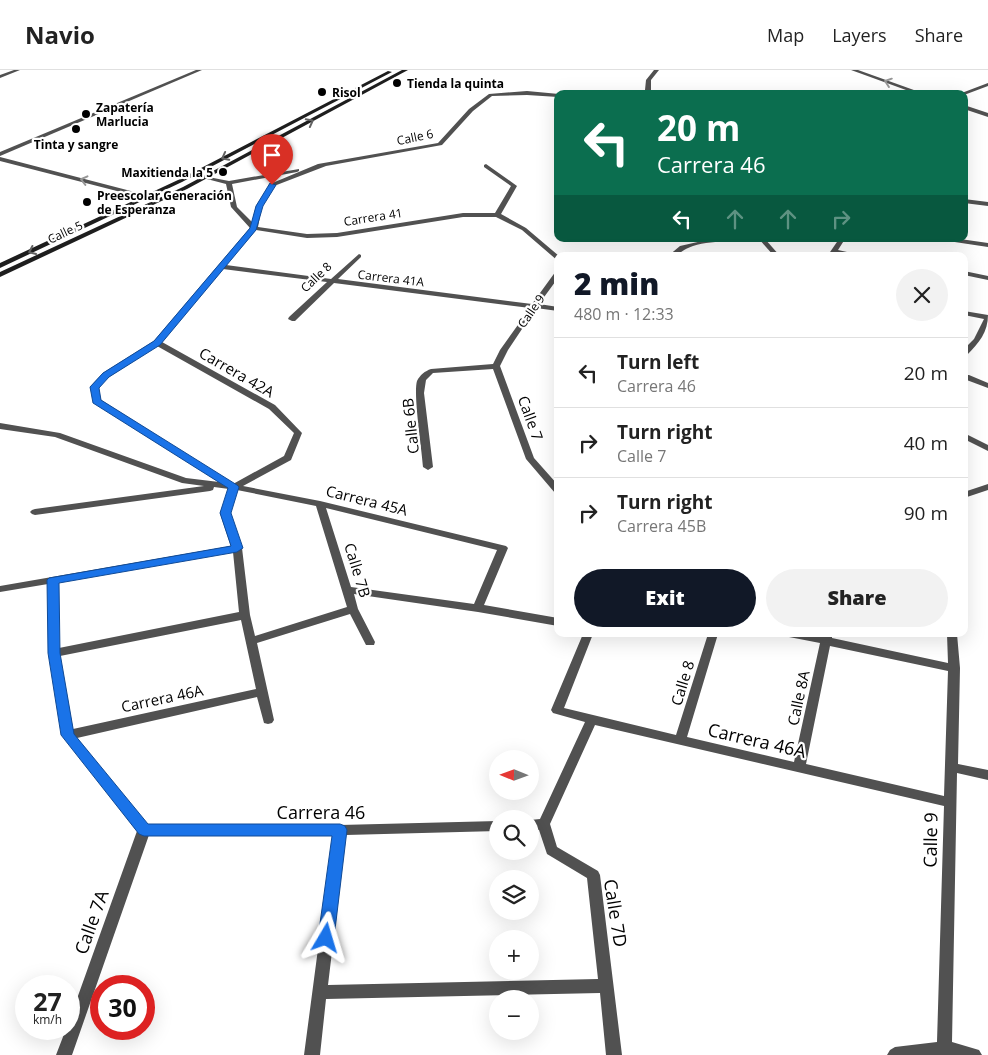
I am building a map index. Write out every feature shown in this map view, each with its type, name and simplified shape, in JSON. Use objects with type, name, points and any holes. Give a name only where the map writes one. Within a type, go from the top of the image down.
[{"type":"main road","name":"Calle 5","points":[[0,266],[148,196],[393,70]]},
{"type":"main road","name":"Calle 5","points":[[0,275],[205,177],[406,70]]},
{"type":"street","points":[[0,77],[18,70]]},
{"type":"street","points":[[0,154],[200,70]]},
{"type":"street","points":[[648,90],[647,82],[652,73],[657,70]]},
{"type":"street","points":[[853,70],[911,90]]},
{"type":"street","points":[[968,91],[988,84]]},
{"type":"street","name":"Calle 6","points":[[205,177],[229,183],[440,144],[471,110],[491,95],[554,94]]},
{"type":"street","points":[[968,108],[988,115]]},
{"type":"street","points":[[0,159],[148,196]]},
{"type":"street","name":"Calle 6","points":[[254,228],[259,206],[272,185],[324,165]]},
{"type":"street","points":[[486,166],[514,186],[497,215],[524,229],[554,255]]},
{"type":"street","points":[[229,183],[234,207],[254,228],[157,343],[106,375],[94,387],[97,401],[228,487],[225,513],[237,548],[245,614],[268,720]]},
{"type":"street","points":[[968,202],[988,204]]},
{"type":"street","name":"Carrera 41","points":[[254,228],[307,236],[337,235],[463,215],[497,215]]},
{"type":"street","points":[[674,252],[702,242]]},
{"type":"street","points":[[764,242],[773,252]]},
{"type":"street","points":[[968,242],[988,245]]},
{"type":"street","name":"Calle 8","points":[[292,319],[359,256]]},
{"type":"street","name":"Carrera 41A","points":[[222,267],[554,309]]},
{"type":"street","points":[[968,274],[988,278]]},
{"type":"street","name":"Calle 9","points":[[496,366],[504,350],[554,278]]},
{"type":"street","points":[[968,314],[988,318],[977,340],[968,349]]},
{"type":"street","name":"Carrera 42A","points":[[157,343],[272,407],[298,433],[288,458],[228,487]]},
{"type":"street","name":"Calle 6B","points":[[428,467],[420,382],[423,376],[431,371],[496,366]]},
{"type":"street","name":"Calle 7","points":[[496,366],[530,459],[554,486]]},
{"type":"street","points":[[968,379],[988,386]]},
{"type":"street","name":"Carrera 45A","points":[[0,426],[57,435],[185,481],[320,504],[503,548],[478,608]]},
{"type":"street","points":[[968,438],[988,448]]},
{"type":"street","name":"Carrera 45A","points":[[35,512],[228,487]]},
{"type":"street","points":[[968,494],[988,487]]},
{"type":"street","name":"Calle 7B","points":[[320,504],[353,610],[370,642]]},
{"type":"street","points":[[0,589],[237,548]]},
{"type":"street","points":[[53,580],[54,653],[68,735],[144,830]]},
{"type":"street","points":[[347,590],[478,608],[554,621]]},
{"type":"street","points":[[251,641],[353,610]]},
{"type":"street","points":[[54,653],[245,614]]},
{"type":"street","name":"Carrera 46A","points":[[587,637],[557,710],[592,720],[950,802]]},
{"type":"street","name":"Calle 8","points":[[680,740],[712,637]]},
{"type":"street","points":[[826,637],[954,668]]},
{"type":"street","name":"Calle 8A","points":[[799,768],[826,637]]},
{"type":"street","name":"Calle 9","points":[[944,1048],[954,668],[952,637]]},
{"type":"street","name":"Carrera 46A","points":[[68,735],[263,692]]},
{"type":"street","points":[[539,824],[544,824],[592,720]]},
{"type":"street","points":[[951,767],[988,775]]},
{"type":"street","name":"Calle 7D","points":[[544,824],[552,850],[593,875],[614,1055]]},
{"type":"street","name":"Carrera 46","points":[[144,830],[340,830],[489,826]]},
{"type":"street","name":"Calle 7A","points":[[64,1055],[144,830]]},
{"type":"street","points":[[312,1055],[340,830]]},
{"type":"street","points":[[320,992],[607,986]]},
{"type":"street","points":[[895,1055],[944,1048],[974,1055]]},
{"type":"place","name":"Tienda la quinta","points":[[397,83]]},
{"type":"place","name":"Risol","points":[[322,92]]},
{"type":"place","name":"Zapatería Marlucia","points":[[86,114]]},
{"type":"place","name":"Tinta y sangre","points":[[76,129]]},
{"type":"place","name":"Maxitienda la 5","points":[[223,172]]},
{"type":"place","name":"Preescolar Generación de Esperanza","points":[[87,202]]},
{"type":"route","points":[[272,185],[259,206],[254,228],[157,343],[106,375],[94,387],[97,401],[234,487],[225,513],[237,548],[53,580],[54,653],[68,735],[144,830],[340,830],[326,938]]}]
